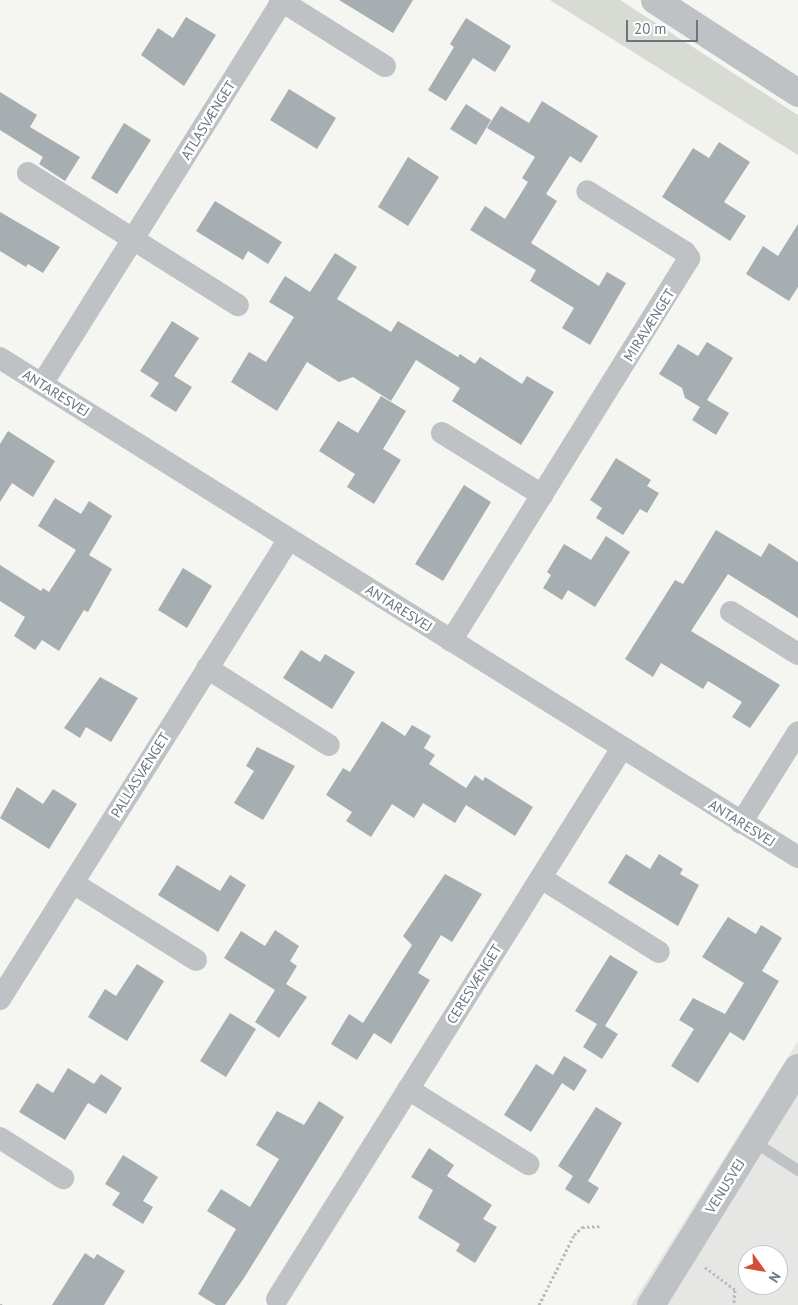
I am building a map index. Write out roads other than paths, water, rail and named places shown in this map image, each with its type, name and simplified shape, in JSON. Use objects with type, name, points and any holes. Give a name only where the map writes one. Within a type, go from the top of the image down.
[{"type":"street","points":[[655,0],[798,93]]},
{"type":"street","name":"ATLASVÆNGET","points":[[42,384],[281,1],[386,66]]},
{"type":"street","points":[[28,173],[238,305]]},
{"type":"street","name":"MIRAVÆNGET","points":[[451,641],[689,258],[685,252],[587,191]]},
{"type":"street","name":"ANTARESVEJ","points":[[0,358],[798,857]]},
{"type":"street","points":[[442,433],[542,495]]},
{"type":"street","name":"PALLASVÆNGET","points":[[0,999],[289,539]]},
{"type":"street","points":[[730,612],[798,654]]},
{"type":"street","points":[[207,668],[329,745]]},
{"type":"street","points":[[741,823],[798,732]]},
{"type":"street","name":"CERESVÆNGET","points":[[277,1298],[622,748]]},
{"type":"street","points":[[541,878],[659,952]]},
{"type":"street","points":[[73,883],[196,960]]},
{"type":"street","name":"VENUSVEJ","points":[[651,1305],[798,1068]]},
{"type":"street","points":[[408,1089],[528,1164]]},
{"type":"street","points":[[0,1138],[63,1178]]},
{"type":"lane","points":[[753,1141],[798,1170]]}]
